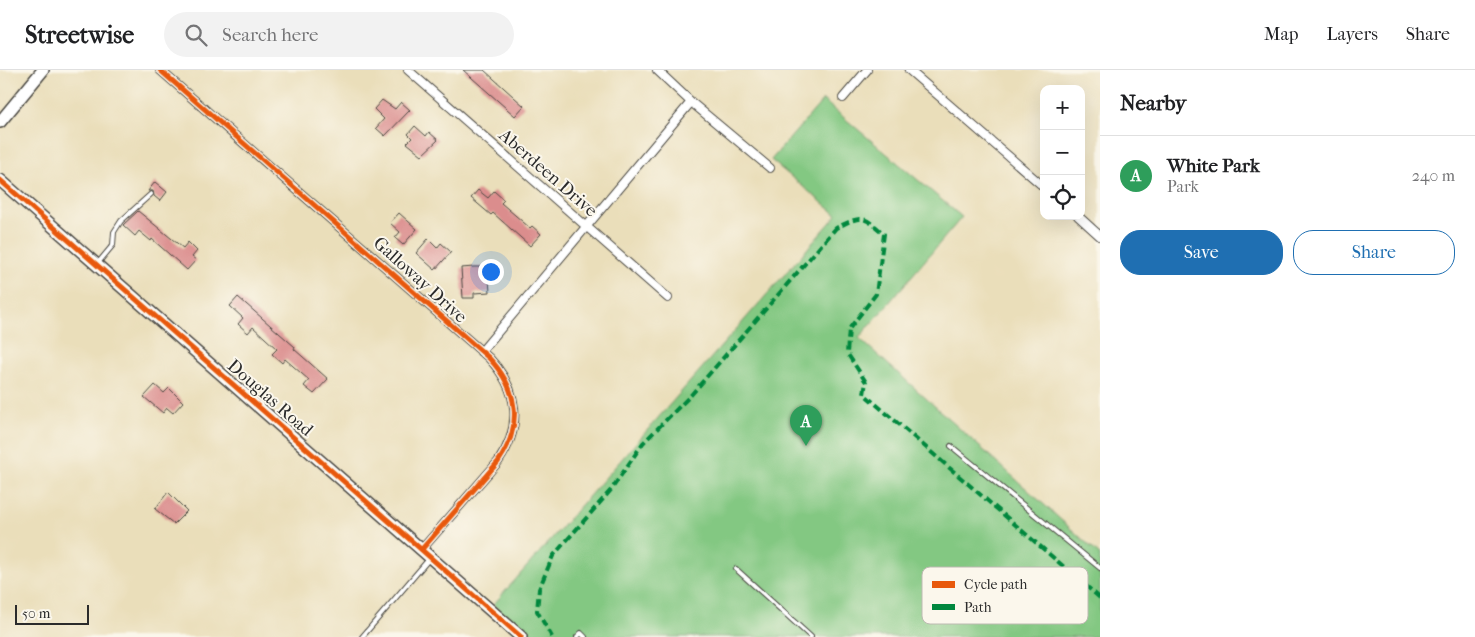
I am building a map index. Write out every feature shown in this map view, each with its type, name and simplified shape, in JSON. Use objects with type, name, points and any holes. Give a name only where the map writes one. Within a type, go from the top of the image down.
[{"type":"street","points":[[0,122],[43,70]]},
{"type":"street","name":"Galloway Drive","points":[[160,70],[495,365],[513,400],[516,420],[513,434],[498,462],[426,553]]},
{"type":"street","name":"Aberdeen Drive","points":[[408,70],[668,298]]},
{"type":"street","points":[[657,70],[691,102],[770,168]]},
{"type":"street","points":[[843,98],[866,70]]},
{"type":"street","points":[[909,70],[1040,184]]},
{"type":"street","points":[[482,352],[691,102]]},
{"type":"street","name":"Douglas Road","points":[[0,180],[521,637]]},
{"type":"street","points":[[1082,220],[1100,236]]},
{"type":"lane","points":[[97,264],[113,245],[114,232],[120,221],[152,194]]},
{"type":"lane","points":[[950,446],[1100,568]]},
{"type":"lane","points":[[362,637],[426,553]]},
{"type":"lane","points":[[736,569],[811,637]]},
{"type":"lane","points":[[577,637],[581,633],[585,637]]},
{"type":"green space","points":[[823,100],[962,217],[859,338],[1100,555],[1100,637],[530,637],[493,605],[837,215],[771,160]]},
{"type":"building","points":[[463,70],[484,70],[524,106],[515,116]]},
{"type":"building","points":[[382,100],[395,109],[401,102],[410,110],[385,136],[376,128],[384,119],[374,109]]},
{"type":"building","points":[[415,126],[426,136],[429,132],[438,140],[422,155],[407,143],[412,138],[408,134]]},
{"type":"building","points":[[155,182],[167,192],[160,201],[154,196],[153,191],[148,191]]},
{"type":"building","points":[[478,190],[488,198],[494,191],[504,200],[501,203],[530,228],[532,226],[541,234],[530,246],[493,213],[491,215],[471,198]]},
{"type":"building","points":[[138,211],[183,248],[188,242],[197,251],[192,257],[196,260],[187,270],[152,239],[151,241],[139,231],[135,236],[123,225]]},
{"type":"building","points":[[399,213],[417,229],[403,245],[395,238],[400,232],[390,223]]},
{"type":"building","points":[[428,239],[437,248],[441,243],[451,252],[435,270],[416,253]]},
{"type":"building","points":[[488,267],[490,292],[474,293],[474,298],[463,298],[461,268]]},
{"type":"building","points":[[238,297],[328,379],[314,394],[304,386],[309,380],[285,359],[282,363],[272,354],[277,349],[253,327],[248,333],[238,324],[243,318],[230,306]]},
{"type":"building","points":[[155,385],[164,393],[169,388],[183,402],[173,413],[167,408],[163,413],[144,397]]},
{"type":"building","points":[[168,492],[187,511],[174,524],[155,509]]},
{"type":"marked path","points":[[552,637],[537,611],[539,589],[553,556],[611,490],[643,443],[691,395],[836,228],[857,219],[866,220],[884,234],[876,294],[849,329],[847,353],[866,382],[864,394],[1064,567]]},
{"type":"marked path","points":[[1088,588],[1100,598]]},
{"type":"cycle path","points":[[160,70],[489,358],[507,383],[512,395],[514,422],[506,449],[498,462],[422,549]]},
{"type":"cycle path","points":[[0,180],[521,637]]},
{"type":"place","name":"White Park","points":[[806,446]]}]
